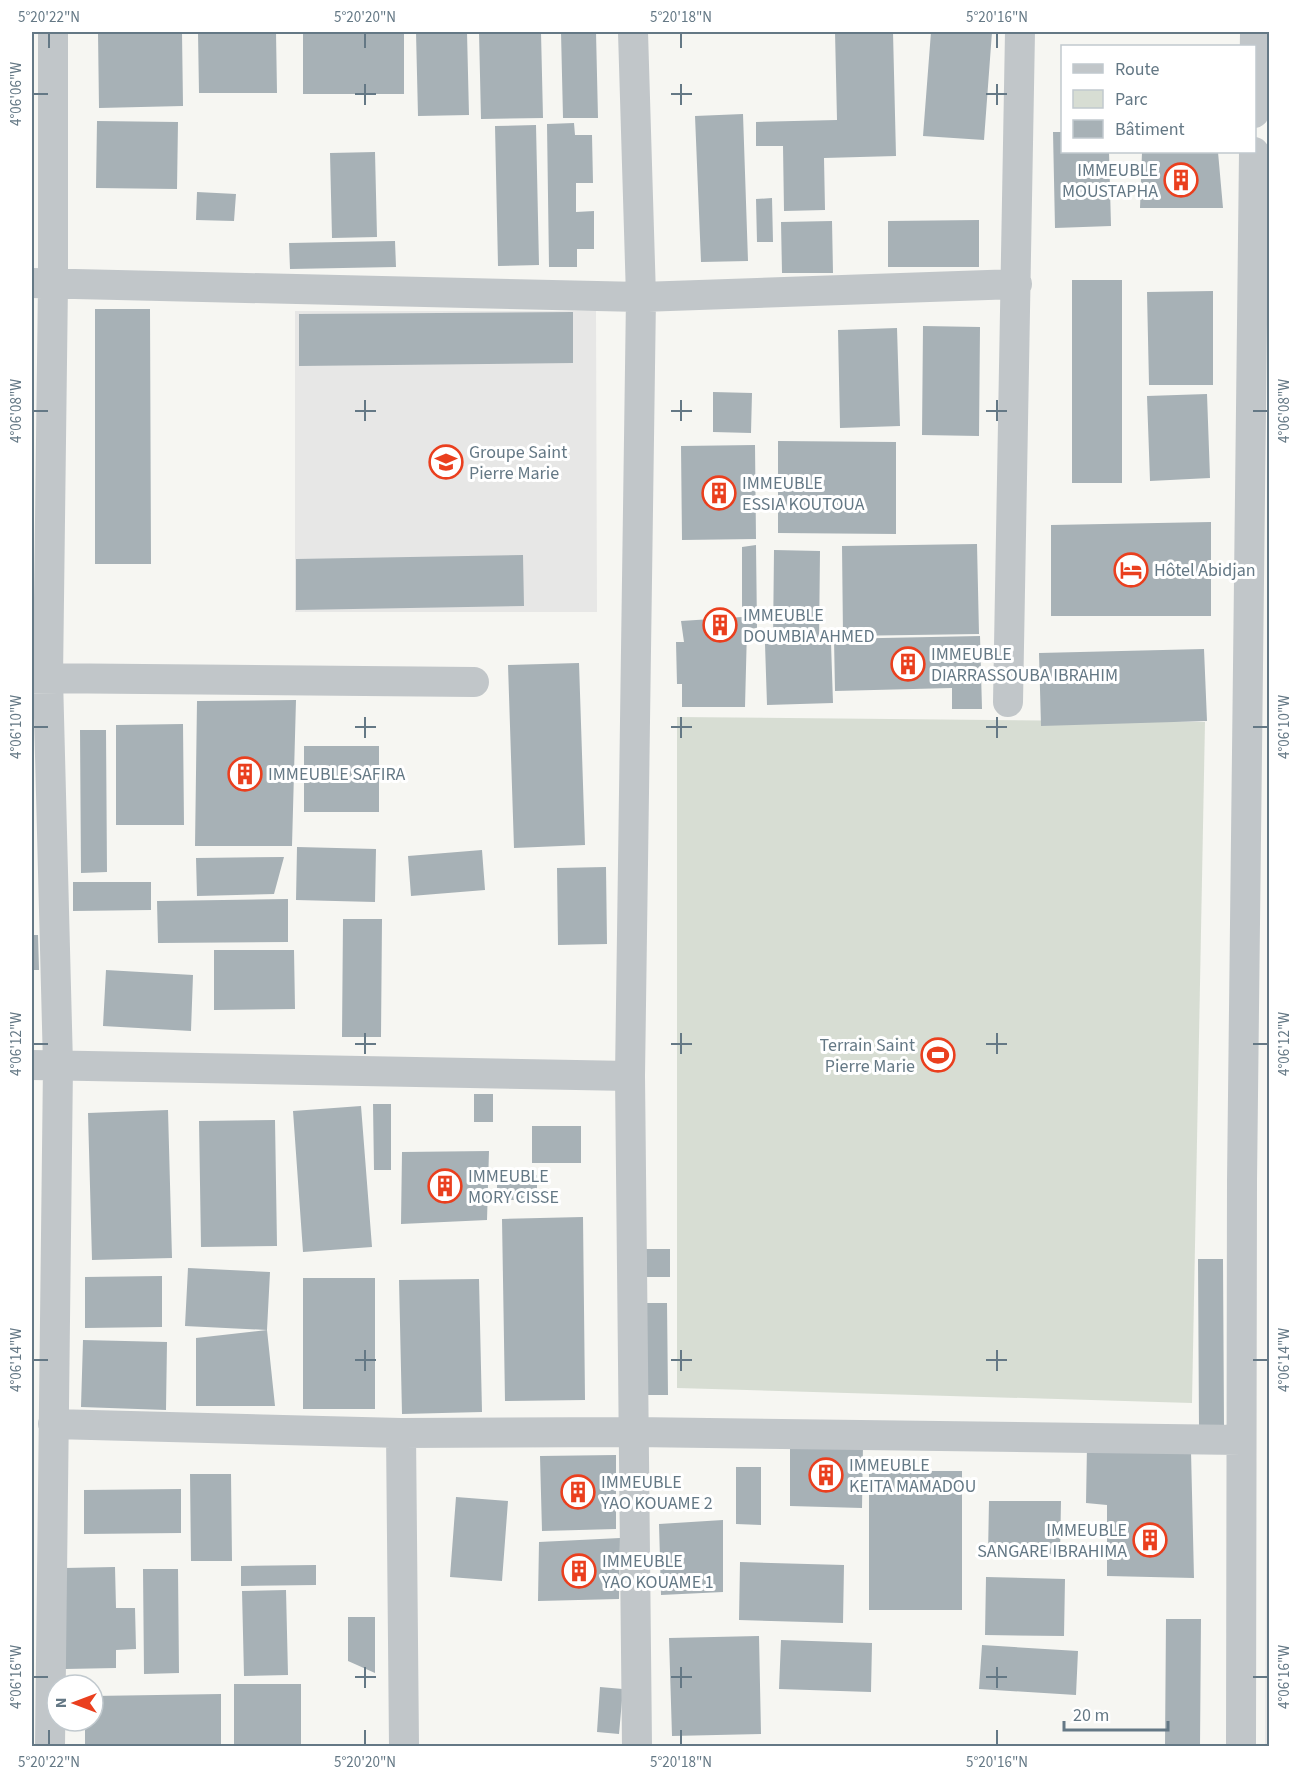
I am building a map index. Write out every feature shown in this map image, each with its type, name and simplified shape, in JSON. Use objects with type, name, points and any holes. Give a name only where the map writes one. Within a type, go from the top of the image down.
[{"type":"street","points":[[50,1746],[53,1424],[40,678],[42,283],[53,32]]},
{"type":"street","points":[[633,32],[641,297],[630,1076],[637,1746]]},
{"type":"street","points":[[1008,702],[1020,32]]},
{"type":"street","points":[[1241,1746],[1242,1181],[1254,153]]},
{"type":"street","points":[[42,283],[641,297],[1017,284]]},
{"type":"street","points":[[40,678],[474,682]]},
{"type":"street","points":[[45,1065],[630,1076]]},
{"type":"street","points":[[53,1424],[401,1433],[634,1432],[1241,1440]]},
{"type":"street","points":[[401,1433],[404,1746]]},
{"type":"shaded area","name":"Groupe Saint Pierre Marie","points":[[295,311],[596,311],[597,612],[295,612]]},
{"type":"shaded area","points":[[1269,1112],[1270,1746],[1265,1746]]},
{"type":"green space","name":"Terrain Saint Pierre Marie","points":[[677,717],[1205,722],[1192,1403],[677,1388]]},
{"type":"building","points":[[98,32],[182,32],[183,106],[99,108]]},
{"type":"building","points":[[198,32],[276,32],[277,93],[199,93]]},
{"type":"building","points":[[303,32],[404,32],[404,94],[303,94]]},
{"type":"building","points":[[416,32],[467,32],[469,115],[418,116]]},
{"type":"building","points":[[479,32],[541,32],[543,118],[481,119]]},
{"type":"building","points":[[561,32],[596,32],[598,118],[563,118]]},
{"type":"building","points":[[835,32],[893,32],[896,156],[824,158],[825,210],[784,211],[783,146],[756,146],[756,122],[837,120]]},
{"type":"building","points":[[931,32],[992,32],[984,140],[923,136]]},
{"type":"building","points":[[743,114],[748,261],[701,262],[695,116]]},
{"type":"building","points":[[97,121],[178,122],[177,189],[96,188]]},
{"type":"building","points":[[574,123],[575,135],[592,135],[593,183],[576,183],[576,212],[594,211],[594,249],[577,249],[577,267],[549,267],[547,124]]},
{"type":"building","points":[[536,125],[539,265],[498,266],[495,126]]},
{"type":"building","points":[[1053,132],[1061,132],[1061,153],[1109,153],[1111,226],[1055,228]]},
{"type":"building","points":[[375,152],[377,237],[332,238],[330,153]]},
{"type":"building","name":"IMMEUBLE MOUSTAPHA","points":[[1142,153],[1218,153],[1223,208],[1140,208]]},
{"type":"building","points":[[197,192],[236,194],[234,221],[196,220]]},
{"type":"building","points":[[772,198],[773,242],[757,242],[756,199]]},
{"type":"building","points":[[979,220],[979,267],[888,267],[888,221]]},
{"type":"building","points":[[832,221],[833,273],[782,273],[781,222]]},
{"type":"building","points":[[395,241],[396,267],[290,269],[289,243]]},
{"type":"building","points":[[1072,280],[1122,280],[1122,483],[1072,483]]},
{"type":"building","points":[[1213,291],[1213,385],[1149,385],[1147,292]]},
{"type":"building","points":[[95,309],[150,309],[151,564],[95,564]]},
{"type":"building","points":[[573,312],[573,363],[299,366],[299,314]]},
{"type":"building","points":[[923,326],[980,327],[979,436],[922,435]]},
{"type":"building","points":[[897,328],[900,426],[840,428],[838,330]]},
{"type":"building","points":[[713,392],[752,393],[751,433],[713,432]]},
{"type":"building","points":[[1207,394],[1210,478],[1150,481],[1147,396]]},
{"type":"building","points":[[778,441],[896,442],[896,534],[778,533]]},
{"type":"building","name":"IMMEUBLE ESSIA KOUTOUA","points":[[755,445],[756,539],[682,540],[681,446]]},
{"type":"building","name":"Hôtel Abidjan","points":[[1211,522],[1211,616],[1051,616],[1051,525]]},
{"type":"building","points":[[977,544],[979,634],[843,636],[842,546]]},
{"type":"building","name":"IMMEUBLE DOUMBIA AHMED","points":[[756,545],[757,628],[747,629],[745,707],[682,707],[682,684],[677,684],[676,642],[684,642],[681,621],[742,617],[742,547]]},
{"type":"building","points":[[774,550],[820,551],[819,642],[773,642]]},
{"type":"building","points":[[523,555],[524,606],[296,610],[296,559]]},
{"type":"building","name":"IMMEUBLE DIARRASSOUBA IBRAHIM","points":[[980,636],[982,709],[952,709],[952,688],[835,691],[834,639]]},
{"type":"building","points":[[831,643],[833,703],[767,705],[765,644]]},
{"type":"building","points":[[1204,649],[1207,721],[1041,726],[1039,653]]},
{"type":"building","points":[[579,663],[585,845],[514,848],[508,665]]},
{"type":"building","name":"IMMEUBLE SAFIRA","points":[[296,700],[292,846],[195,846],[197,701]]},
{"type":"building","points":[[183,724],[184,825],[116,825],[116,725]]},
{"type":"building","points":[[80,730],[106,730],[107,872],[81,873]]},
{"type":"building","points":[[304,746],[379,746],[379,812],[304,812]]},
{"type":"building","points":[[297,847],[376,849],[375,902],[296,900]]},
{"type":"building","points":[[482,850],[485,890],[411,896],[408,856]]},
{"type":"building","points":[[284,857],[274,894],[197,896],[196,858]]},
{"type":"building","points":[[606,867],[607,944],[558,945],[557,868]]},
{"type":"building","points":[[73,882],[151,882],[151,910],[73,911]]},
{"type":"building","points":[[288,899],[288,942],[158,943],[157,901]]},
{"type":"building","points":[[343,919],[382,919],[381,1037],[342,1037]]},
{"type":"building","points":[[32,935],[38,935],[39,970],[32,970]]},
{"type":"building","points":[[214,950],[294,950],[295,1009],[214,1010]]},
{"type":"building","points":[[106,970],[193,975],[191,1031],[103,1026]]},
{"type":"building","points":[[474,1094],[493,1094],[493,1122],[474,1122]]},
{"type":"building","points":[[373,1104],[391,1104],[391,1170],[374,1170]]},
{"type":"building","points":[[361,1106],[372,1247],[303,1252],[293,1111]]},
{"type":"building","points":[[168,1110],[172,1258],[92,1260],[88,1113]]},
{"type":"building","points":[[275,1120],[277,1246],[201,1247],[199,1121]]},
{"type":"building","points":[[532,1126],[581,1126],[581,1163],[532,1163]]},
{"type":"building","name":"IMMEUBLE MORY CISSE","points":[[489,1151],[487,1220],[401,1224],[402,1152]]},
{"type":"building","points":[[497,1175],[537,1175],[537,1200],[497,1200]]},
{"type":"building","points":[[583,1217],[585,1400],[505,1401],[502,1219]]},
{"type":"building","points":[[646,1249],[670,1249],[670,1277],[647,1277]]},
{"type":"building","points":[[1198,1259],[1223,1259],[1224,1427],[1199,1428]]},
{"type":"building","points":[[188,1268],[270,1272],[267,1330],[185,1326]]},
{"type":"building","points":[[162,1276],[162,1327],[85,1328],[85,1277]]},
{"type":"building","points":[[303,1278],[375,1278],[375,1409],[303,1409]]},
{"type":"building","points":[[479,1279],[482,1412],[402,1414],[399,1280]]},
{"type":"building","points":[[647,1303],[667,1303],[668,1395],[647,1395]]},
{"type":"building","points":[[267,1330],[275,1406],[196,1406],[196,1338]]},
{"type":"building","points":[[83,1340],[167,1342],[166,1410],[81,1407]]},
{"type":"building","name":"IMMEUBLE KEITA MAMADOU","points":[[790,1443],[863,1444],[862,1508],[790,1506]]},
{"type":"building","name":"IMMEUBLE SANGARE IBRAHIMA","points":[[1087,1445],[1191,1451],[1194,1578],[1107,1576],[1107,1505],[1086,1503]]},
{"type":"building","name":"IMMEUBLE YAO KOUAME 2","points":[[616,1455],[616,1529],[542,1531],[540,1456]]},
{"type":"building","points":[[736,1467],[761,1467],[761,1525],[736,1524]]},
{"type":"building","points":[[869,1471],[962,1471],[962,1610],[869,1610]]},
{"type":"building","points":[[190,1474],[231,1474],[232,1561],[191,1561]]},
{"type":"building","points":[[181,1489],[181,1533],[84,1534],[84,1490]]},
{"type":"building","points":[[456,1497],[508,1501],[502,1581],[450,1577]]},
{"type":"building","points":[[989,1501],[1061,1501],[1060,1556],[988,1555]]},
{"type":"building","points":[[723,1520],[723,1592],[661,1595],[659,1524]]},
{"type":"building","name":"IMMEUBLE YAO KOUAME 1","points":[[620,1538],[619,1599],[538,1601],[539,1542]]},
{"type":"building","points":[[740,1562],[844,1565],[843,1623],[739,1620]]},
{"type":"building","points":[[316,1565],[316,1585],[241,1586],[241,1566]]},
{"type":"building","points":[[115,1567],[116,1608],[135,1608],[136,1649],[116,1650],[116,1668],[65,1669],[64,1568]]},
{"type":"building","points":[[143,1569],[178,1569],[179,1673],[144,1674]]},
{"type":"building","points":[[986,1577],[1065,1579],[1064,1636],[985,1635]]},
{"type":"building","points":[[286,1590],[288,1675],[244,1676],[242,1591]]},
{"type":"building","points":[[348,1617],[375,1617],[375,1673],[348,1661]]},
{"type":"building","points":[[1166,1619],[1201,1619],[1200,1746],[1165,1746]]},
{"type":"building","points":[[759,1636],[761,1734],[672,1736],[669,1638]]},
{"type":"building","points":[[781,1640],[872,1643],[871,1692],[779,1689]]},
{"type":"building","points":[[982,1645],[1078,1651],[1076,1695],[979,1689]]},
{"type":"building","points":[[234,1684],[301,1684],[301,1746],[234,1746]]},
{"type":"building","points":[[600,1687],[623,1689],[619,1734],[597,1732]]},
{"type":"building","points":[[221,1694],[221,1746],[85,1746],[85,1733],[105,1733],[105,1696]]},
{"type":"place","name":"IMMEUBLE MOUSTAPHA","points":[[1181,180]]},
{"type":"place","name":"Groupe Saint Pierre Marie","points":[[446,462]]},
{"type":"place","name":"IMMEUBLE ESSIA KOUTOUA","points":[[719,493]]},
{"type":"place","name":"Hôtel Abidjan","points":[[1131,570]]},
{"type":"place","name":"IMMEUBLE DOUMBIA AHMED","points":[[720,625]]},
{"type":"place","name":"IMMEUBLE DIARRASSOUBA IBRAHIM","points":[[908,664]]},
{"type":"place","name":"IMMEUBLE SAFIRA","points":[[245,774]]},
{"type":"place","name":"Terrain Saint Pierre Marie","points":[[938,1055]]},
{"type":"place","name":"IMMEUBLE MORY CISSE","points":[[445,1186]]},
{"type":"place","name":"IMMEUBLE KEITA MAMADOU","points":[[826,1475]]},
{"type":"place","name":"IMMEUBLE YAO KOUAME 2","points":[[578,1492]]},
{"type":"place","name":"IMMEUBLE SANGARE IBRAHIMA","points":[[1150,1540]]},
{"type":"place","name":"IMMEUBLE YAO KOUAME 1","points":[[579,1571]]}]
